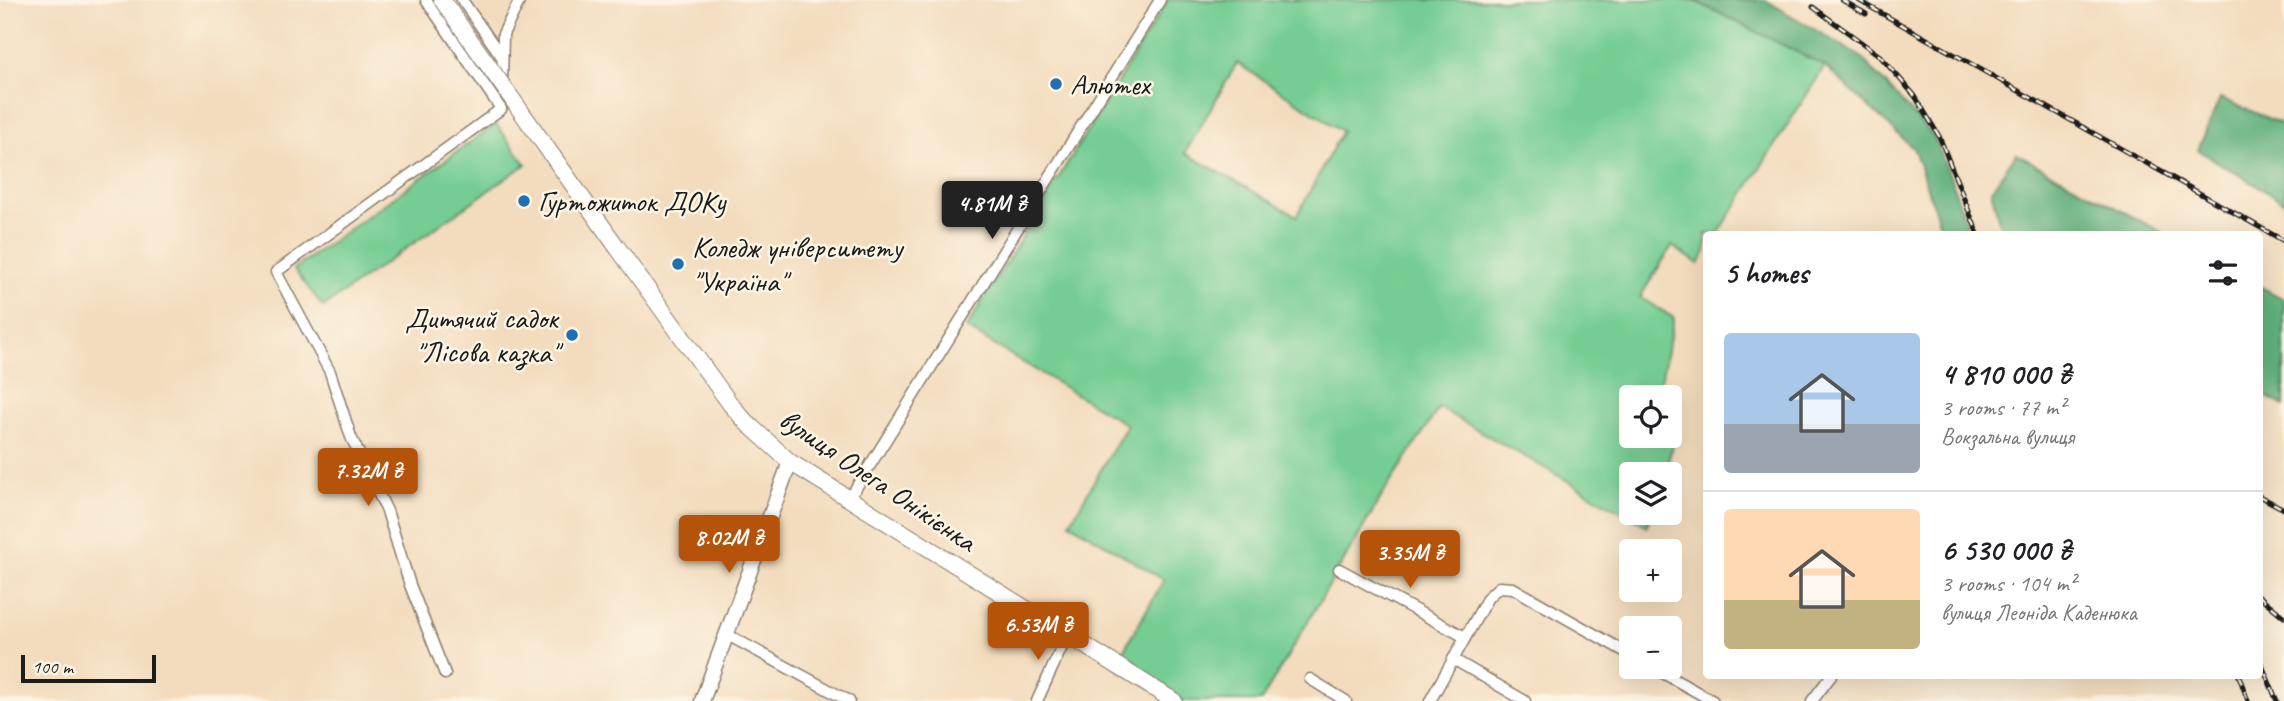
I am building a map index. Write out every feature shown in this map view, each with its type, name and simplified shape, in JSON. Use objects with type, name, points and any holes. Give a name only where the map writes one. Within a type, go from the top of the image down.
[{"type":"main road","name":"вулиця Олега Онікієнка","points":[[442,0],[617,247],[731,405],[747,423],[790,462],[1174,701]]},
{"type":"main road","points":[[702,701],[790,462]]},
{"type":"street","points":[[426,0],[501,109]]},
{"type":"street","points":[[462,0],[502,57]]},
{"type":"street","points":[[501,109],[503,34],[520,0]]},
{"type":"street","points":[[849,499],[1160,0]]},
{"type":"street","points":[[445,674],[410,585],[387,511],[351,437],[330,372],[276,272],[501,109]]},
{"type":"street","points":[[1339,569],[1465,637]]},
{"type":"street","points":[[1430,701],[1488,597],[1499,587],[1513,588],[1619,648]]},
{"type":"street","points":[[726,634],[849,701]]},
{"type":"street","points":[[1037,701],[1068,636]]},
{"type":"street","points":[[1453,659],[1525,701]]},
{"type":"street","points":[[1310,679],[1346,701]]},
{"type":"street","points":[[1674,679],[1713,701]]},
{"type":"street","points":[[1812,701],[1829,679]]},
{"type":"green space","points":[[1168,0],[1693,0],[1825,66],[1720,231],[1703,231],[1703,257],[1699,264],[1672,246],[1640,297],[1674,318],[1660,385],[1619,385],[1619,448],[1672,448],[1668,462],[1619,462],[1619,510],[1439,408],[1386,489],[1261,701],[1174,701],[1115,665],[1164,580],[1070,523],[1127,425],[966,328]],"holes":[[[1237,63],[1342,131],[1297,216],[1185,153]]]},
{"type":"green space","points":[[1693,0],[1765,0],[1861,57],[1934,137],[1968,231],[1942,231],[1914,149],[1825,66]]},
{"type":"green space","points":[[2220,98],[2284,125],[2284,202],[2198,150]]},
{"type":"green space","points":[[496,124],[526,164],[323,307],[294,269]]},
{"type":"green space","points":[[2016,154],[2159,231],[2001,231],[1991,190]]},
{"type":"green space","points":[[2263,288],[2284,299],[2284,406],[2263,395]]},
{"type":"railway","points":[[1842,0],[1866,14]]},
{"type":"railway","points":[[1858,0],[2284,241]]},
{"type":"railway","points":[[1813,7],[1880,56],[1915,96],[1939,136],[1977,231]]},
{"type":"railway","points":[[2263,498],[2284,509]]},
{"type":"railway","points":[[2263,599],[2284,617]]},
{"type":"railway","points":[[2263,668],[2277,701]]},
{"type":"railway","points":[[2240,679],[2248,701]]},
{"type":"place","name":"Алютех","points":[[1056,84]]},
{"type":"place","name":"Гуртожиток ДОКу","points":[[524,201]]},
{"type":"place","name":"Коледж університету \"Україна\"","points":[[678,264]]},
{"type":"place","name":"Дитячий садок \"Лісова казка\"","points":[[572,335]]}]
